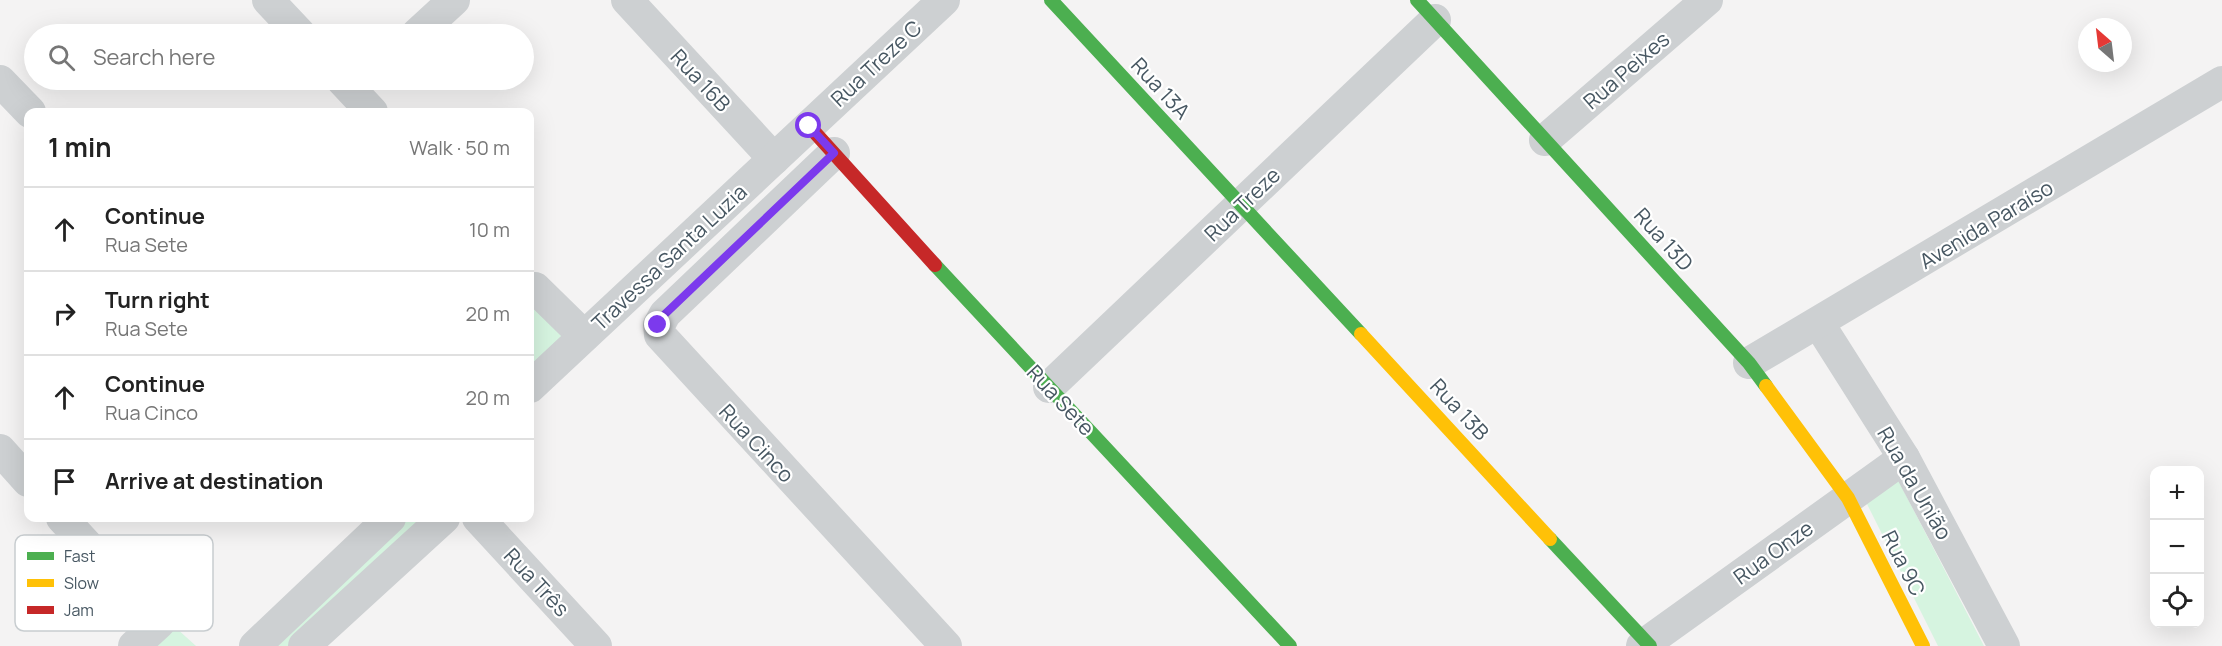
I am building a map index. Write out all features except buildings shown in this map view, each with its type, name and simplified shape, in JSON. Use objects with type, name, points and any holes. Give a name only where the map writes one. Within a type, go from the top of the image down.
[{"type":"street","points":[[268,0],[291,24]]},
{"type":"street","points":[[428,24],[454,0]]},
{"type":"street","name":"Rua 16B","points":[[627,0],[774,159]]},
{"type":"street","name":"Rua Treze C","points":[[809,126],[944,0]]},
{"type":"street","name":"Rua 13A","points":[[1051,0],[1241,204]]},
{"type":"street","name":"Rua Peixes","points":[[1545,140],[1707,0]]},
{"type":"street","name":"Rua Treze","points":[[1049,387],[1241,204],[1426,10]]},
{"type":"street","name":"Rua 13D","points":[[1426,10],[1749,363],[1848,498]]},
{"type":"street","points":[[0,81],[26,108]]},
{"type":"street","name":"Avenida Paraíso","points":[[1749,363],[1819,324],[2222,82]]},
{"type":"street","name":"Travessa Santa Luzia","points":[[534,383],[809,126]]},
{"type":"street","name":"Rua Sete","points":[[809,126],[1290,646]]},
{"type":"street","name":"Rua Cinco","points":[[834,153],[665,314],[658,325],[660,335],[946,646]]},
{"type":"street","name":"Rua 13B","points":[[1241,204],[1647,645]]},
{"type":"street","points":[[534,291],[584,336]]},
{"type":"street","name":"Rua da União","points":[[1819,324],[1904,458],[2004,646]]},
{"type":"street","points":[[0,450],[24,477]]},
{"type":"street","name":"Rua Onze","points":[[1647,645],[1904,458]]},
{"type":"street","name":"Rua 9C","points":[[1848,498],[1923,646]]},
{"type":"street","points":[[66,522],[78,535]]},
{"type":"street","points":[[260,644],[386,522]]},
{"type":"street","points":[[304,646],[436,522]]},
{"type":"street","name":"Rua Três","points":[[482,522],[596,646]]},
{"type":"street","points":[[134,646],[150,631]]},
{"type":"green space","points":[[550,287],[588,325],[534,375],[534,303]]},
{"type":"green space","points":[[1898,480],[1984,646],[1938,646],[1865,500]]},
{"type":"green space","points":[[398,522],[424,522],[290,646],[270,646]]},
{"type":"green space","points":[[171,631],[179,631],[196,646],[154,646]]},
{"type":"traffic: fast","points":[[1051,0],[1361,334]]},
{"type":"traffic: fast","points":[[1417,0],[1749,363],[1766,386]]},
{"type":"traffic: fast","points":[[935,265],[1290,646]]},
{"type":"traffic: fast","points":[[1550,539],[1650,646]]},
{"type":"traffic: slow","points":[[1361,334],[1550,539]]},
{"type":"traffic: slow","points":[[1766,386],[1848,498],[1923,646]]},
{"type":"traffic: jam","points":[[809,126],[935,265]]},
{"type":"route","points":[[658,325],[665,314],[834,153],[809,126]]}]
